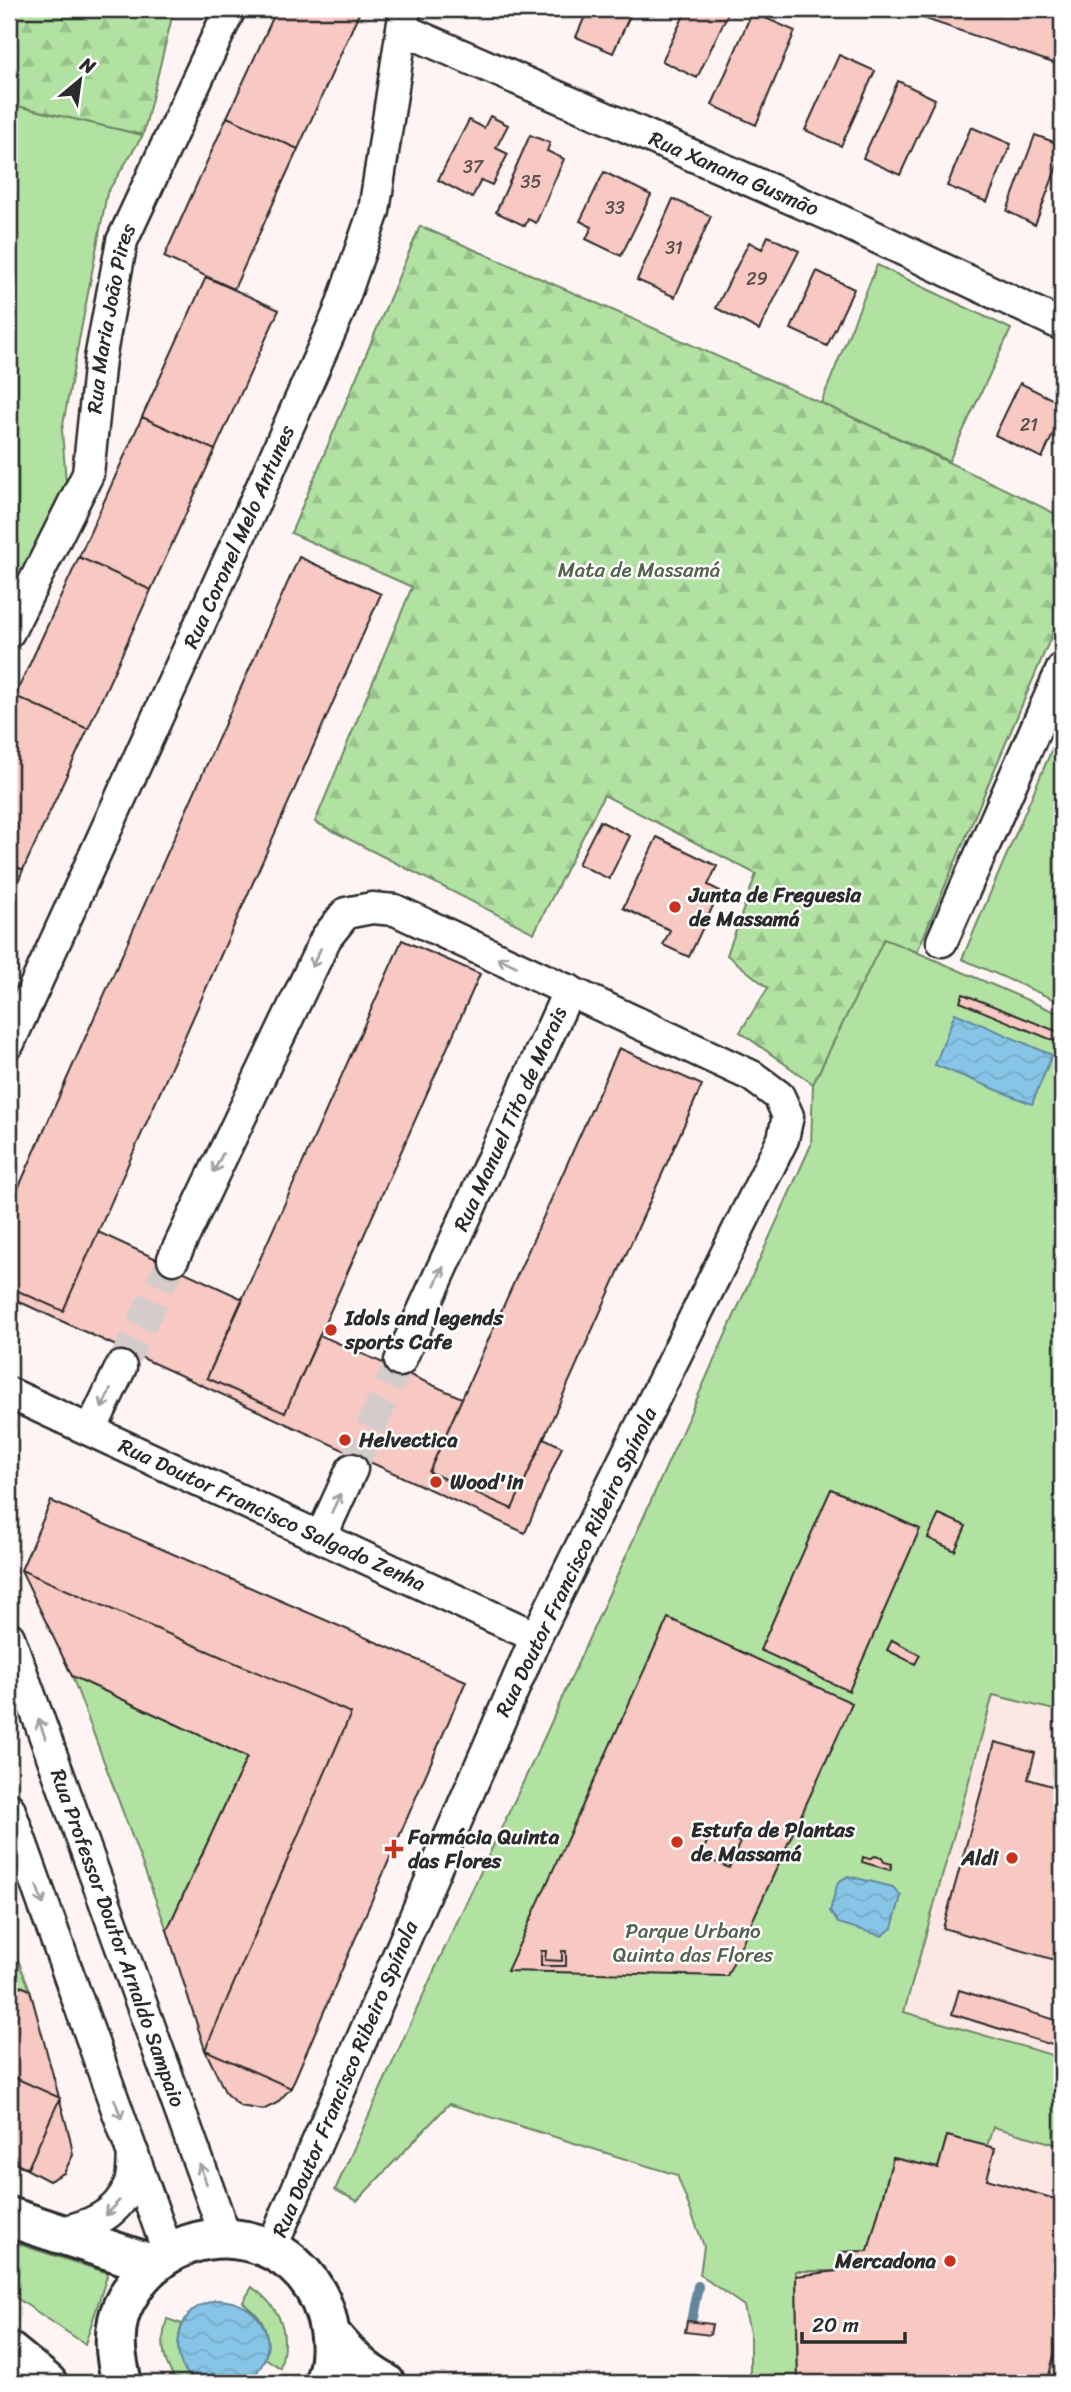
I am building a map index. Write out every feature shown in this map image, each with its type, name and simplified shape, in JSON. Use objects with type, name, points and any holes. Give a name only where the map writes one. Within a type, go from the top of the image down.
[{"type":"main road","points":[[9,2217],[58,2233],[160,2258]]},
{"type":"main road","points":[[122,2383],[115,2352],[118,2319],[131,2289],[160,2258],[197,2241],[226,2238],[250,2241],[271,2249],[301,2270],[321,2300],[331,2335],[329,2370],[324,2383]]},
{"type":"main road","points":[[331,2335],[351,2359],[385,2383]]},
{"type":"main road","points":[[9,2352],[47,2383]]},
{"type":"street","name":"Rua Maria João Pires","points":[[9,632],[88,474],[100,359],[122,241],[230,9]]},
{"type":"street","name":"Rua Xanana Gusmão","points":[[402,15],[1062,325]]},
{"type":"street","name":"Rua Coronel Melo Antunes","points":[[9,1043],[340,312],[374,211],[402,15]]},
{"type":"street","points":[[942,941],[1055,705],[1062,669]]},
{"type":"street","name":"Rua Manuel Tito de Morais","points":[[173,1259],[326,938],[346,913],[372,908],[395,910],[569,990],[400,1361]]},
{"type":"street","name":"Rua Doutor Francisco Ribeiro Spínola","points":[[271,2249],[536,1637],[783,1139],[788,1116],[779,1096],[752,1076],[569,990]]},
{"type":"street","points":[[91,1430],[121,1367]]},
{"type":"street","name":"Rua Doutor Francisco Salgado Zenha","points":[[9,1393],[536,1637]]},
{"type":"street","points":[[321,1537],[352,1469]]},
{"type":"street","name":"Rua Professor Doutor Arnaldo Sampaio","points":[[9,1637],[226,2238]]},
{"type":"street","points":[[9,1808],[134,2153],[160,2258]]},
{"type":"street","points":[[58,2233],[89,2225],[113,2211],[130,2185],[134,2153]]},
{"type":"shaded area","points":[[993,1694],[1062,1712],[1062,2383],[793,2383],[796,2271],[836,2271],[846,2219]]},
{"type":"green space","points":[[9,9],[174,9],[143,135],[9,104]]},
{"type":"green space","points":[[9,104],[143,135],[107,193],[62,430],[67,496],[9,602]]},
{"type":"green space","name":"Mata de Massamá","points":[[420,226],[823,404],[1062,517],[1062,611],[917,952],[884,939],[813,1084],[740,1032],[768,988],[727,955],[756,874],[604,795],[534,933],[315,822],[412,587],[291,533]]},
{"type":"green space","points":[[877,265],[1011,329],[949,461],[821,403]]},
{"type":"green space","points":[[1055,742],[1062,745],[1062,1003],[962,959]]},
{"type":"green space","name":"Parque Urbano Quinta das Flores","points":[[884,938],[1062,1015],[1062,1712],[993,1695],[904,2012],[1062,2058],[1062,2146],[993,2127],[987,2146],[947,2136],[938,2168],[893,2158],[868,2251],[840,2252],[837,2271],[796,2271],[798,2383],[750,2383],[750,2333],[744,2306],[700,2275],[704,2246],[677,2175],[449,2104],[357,2201],[335,2190],[545,1736],[811,1145],[813,1084]]},
{"type":"green space","points":[[72,1676],[247,1757],[167,1930]]},
{"type":"green space","points":[[9,1938],[30,1990],[9,1981]]},
{"type":"green space","points":[[9,2241],[108,2273],[85,2344],[9,2293]]},
{"type":"green space","points":[[252,2287],[270,2304],[281,2322],[284,2343],[280,2368],[265,2358],[268,2347],[265,2329],[260,2318],[243,2302]]},
{"type":"green space","points":[[167,2319],[182,2324],[178,2342],[180,2358],[188,2371],[201,2383],[179,2383],[173,2376],[163,2344]]},
{"type":"water","points":[[955,1013],[1052,1055],[1032,1104],[935,1065]]},
{"type":"water","points":[[848,1876],[893,1887],[901,1896],[892,1928],[882,1936],[838,1923],[830,1911],[838,1882]]},
{"type":"water","points":[[216,2300],[233,2302],[248,2309],[258,2318],[265,2330],[265,2357],[258,2371],[245,2383],[201,2383],[192,2378],[180,2361],[179,2340],[185,2320],[203,2304]]},
{"type":"building","points":[[277,9],[361,9],[298,149],[227,117]]},
{"type":"building","points":[[588,9],[633,9],[613,53],[576,37]]},
{"type":"building","points":[[687,9],[729,11],[697,78],[662,61]]},
{"type":"building","points":[[897,9],[1062,9],[1062,66]]},
{"type":"building","points":[[752,12],[795,31],[756,125],[712,105]]},
{"type":"building","points":[[839,55],[875,71],[841,146],[805,130]]},
{"type":"building","points":[[898,81],[935,99],[900,175],[863,158]]},
{"type":"building","points":[[490,116],[508,125],[496,148],[508,154],[492,185],[481,180],[472,198],[438,180],[469,120],[484,128]]},
{"type":"building","points":[[227,117],[298,149],[234,289],[164,257]]},
{"type":"building","points":[[971,127],[1011,144],[987,202],[947,186]]},
{"type":"building","points":[[530,135],[550,143],[547,151],[564,159],[536,223],[528,219],[525,226],[496,212]]},
{"type":"building","points":[[1035,135],[1062,145],[1062,153],[1035,225],[1007,211]]},
{"type":"building","points":[[604,172],[651,195],[621,256],[586,239],[592,227],[580,221]]},
{"type":"building","points":[[673,199],[711,216],[675,297],[637,280]]},
{"type":"building","points":[[768,236],[799,251],[759,330],[716,308],[749,242],[762,249]]},
{"type":"building","points":[[817,271],[854,289],[827,346],[791,329]]},
{"type":"building","points":[[206,277],[279,310],[215,450],[142,417]]},
{"type":"building","points":[[1020,383],[1062,404],[1062,415],[1042,458],[995,435]]},
{"type":"building","points":[[142,417],[215,450],[151,590],[79,557]]},
{"type":"building","points":[[79,557],[151,590],[88,729],[15,696]]},
{"type":"building","points":[[299,557],[381,594],[63,1311],[9,1287],[9,1209]]},
{"type":"building","points":[[15,696],[88,729],[23,870],[9,863],[9,710]]},
{"type":"building","points":[[600,821],[630,836],[609,879],[578,864]]},
{"type":"building","points":[[657,837],[717,866],[708,885],[720,891],[689,957],[663,945],[670,930],[623,908]]},
{"type":"building","points":[[9,863],[23,870],[9,902]]},
{"type":"building","points":[[402,940],[480,974],[285,1413],[207,1378]]},
{"type":"building","points":[[963,994],[1061,1033],[1057,1042],[960,1002]]},
{"type":"building","points":[[619,1048],[702,1085],[512,1509],[429,1472]]},
{"type":"building","points":[[98,1232],[243,1299],[207,1378],[285,1413],[320,1335],[462,1398],[429,1472],[512,1509],[544,1438],[562,1447],[525,1533],[9,1297],[9,1287],[63,1311]]},
{"type":"building","points":[[831,1489],[920,1529],[849,1691],[760,1650]]},
{"type":"building","points":[[831,1489],[920,1529],[849,1691],[760,1650]]},
{"type":"building","points":[[51,1501],[466,1681],[291,2088],[205,2050],[351,1713],[21,1570]]},
{"type":"building","points":[[51,1501],[466,1681],[291,2088],[277,2103],[263,2110],[240,2106],[226,2094],[205,2050],[167,1930],[247,1757],[72,1676],[21,1570]]},
{"type":"building","points":[[939,1514],[966,1526],[955,1551],[928,1538]]},
{"type":"building","name":"Estufa de Plantas de Massamá","points":[[668,1618],[852,1703],[838,1735],[727,1976],[507,1971]]},
{"type":"building","points":[[892,1640],[920,1655],[915,1664],[887,1650]]},
{"type":"building","name":"Aldi","points":[[995,1742],[1035,1753],[1028,1779],[1062,1789],[1062,1962],[943,1928]]},
{"type":"building","points":[[712,1830],[740,1842],[729,1868],[701,1856]]},
{"type":"building","points":[[875,1856],[892,1864],[890,1870],[862,1862],[863,1857],[869,1859]]},
{"type":"building","points":[[541,1951],[546,1951],[545,1960],[562,1961],[562,1951],[566,1951],[566,1966],[541,1966]]},
{"type":"building","points":[[9,1981],[30,1990],[70,2138],[73,2155],[64,2173],[49,2181],[9,2160]]},
{"type":"building","points":[[959,1990],[1062,2022],[1062,2048],[952,2014]]},
{"type":"building","points":[[9,2075],[60,2098],[28,2168],[9,2160]]},
{"type":"building","name":"Mercadona","points":[[947,2136],[995,2148],[987,2179],[1062,2201],[1062,2324],[1047,2383],[798,2383],[796,2276],[837,2271],[840,2252],[868,2251],[893,2158],[938,2168]]},
{"type":"building","points":[[687,2321],[712,2324],[710,2335],[685,2332]]},
{"type":"waterway","points":[[691,2322],[698,2286]]},
{"type":"tunnel","points":[[121,1367],[173,1259]]},
{"type":"tunnel","points":[[352,1469],[400,1361]]},
{"type":"place","name":"Junta de Freguesia de Massamá","points":[[675,907]]},
{"type":"place","name":"Idols and legends sports Cafe","points":[[331,1330]]},
{"type":"place","name":"Helvectica","points":[[345,1440]]},
{"type":"place","name":"Wood'in","points":[[436,1482]]},
{"type":"place","name":"Estufa de Plantas de Massamá","points":[[677,1842]]},
{"type":"place","name":"Farmácia Quinta das Flores","points":[[394,1849]]},
{"type":"place","name":"Aldi","points":[[1012,1858]]},
{"type":"place","name":"Mercadona","points":[[950,2261]]}]
